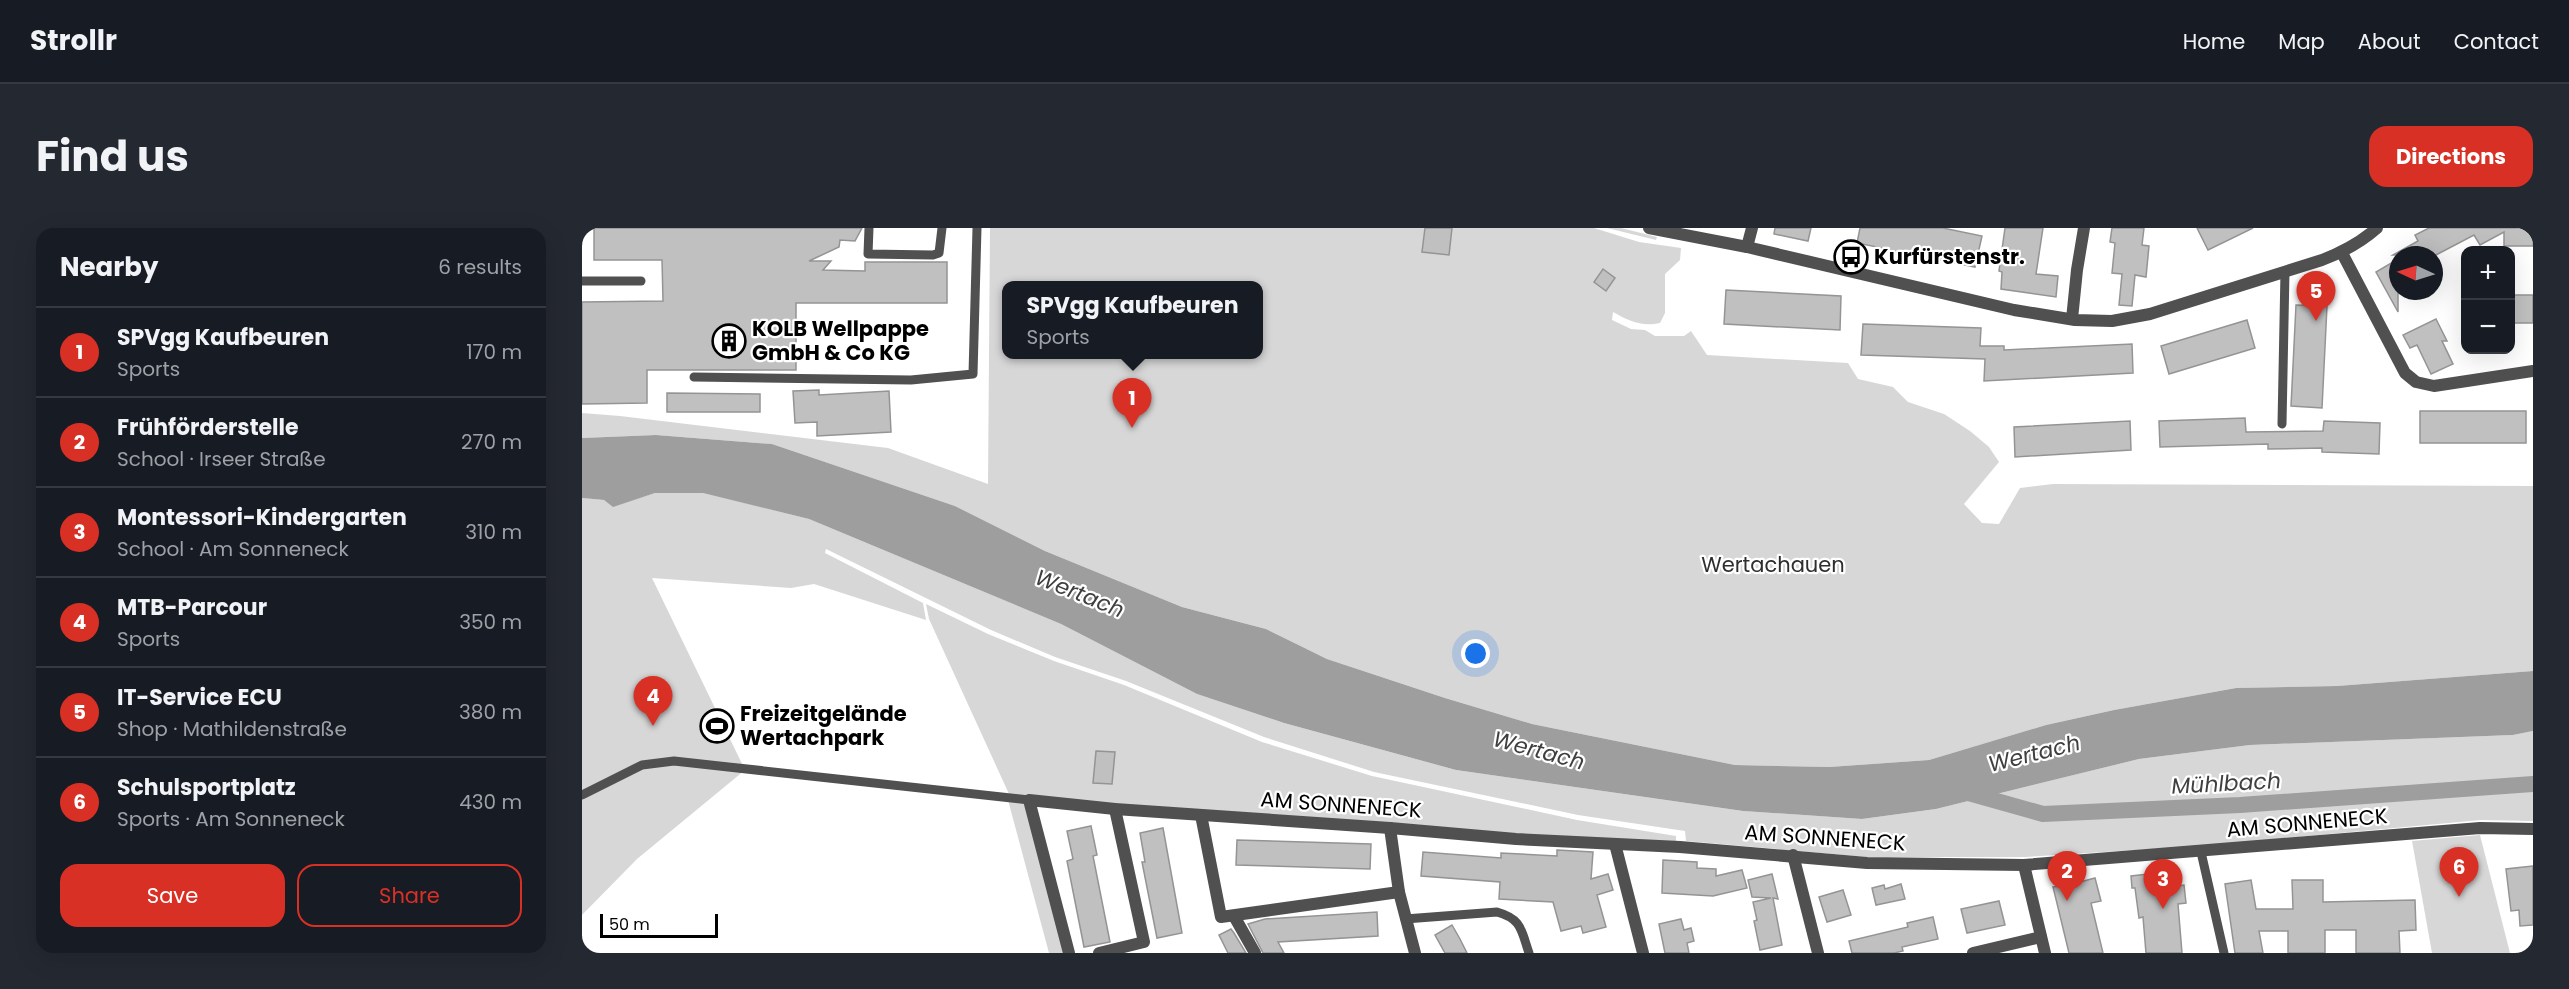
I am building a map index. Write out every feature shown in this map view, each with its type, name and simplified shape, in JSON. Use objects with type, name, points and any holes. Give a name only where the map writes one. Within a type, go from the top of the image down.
[{"type":"street","points":[[1649,228],[1747,247],[2014,310],[2072,319],[2112,321],[2150,314],[2342,253],[2364,240],[2377,228]]},
{"type":"street","points":[[1747,247],[1752,228]]},
{"type":"street","points":[[2072,319],[2084,228]]},
{"type":"street","points":[[2342,253],[2405,373],[2416,382],[2434,386],[2533,371]]},
{"type":"street","points":[[1029,800],[1069,953]]},
{"type":"street","name":"AM SONNENECK","points":[[1029,800],[1115,809],[1516,839],[1793,855],[1867,863],[2024,865],[2480,828],[2533,829]]},
{"type":"street","points":[[1099,953],[1144,942],[1115,809]]},
{"type":"street","points":[[1201,815],[1221,917],[1399,892]]},
{"type":"street","points":[[1390,828],[1399,892],[1415,953]]},
{"type":"street","points":[[1615,844],[1643,953]]},
{"type":"street","points":[[1793,855],[1818,953]]},
{"type":"street","points":[[2024,865],[2045,953]]},
{"type":"street","points":[[1234,916],[1255,953]]},
{"type":"street","points":[[1973,953],[2041,937]]},
{"type":"lane","points":[[869,228],[868,254],[933,255],[939,253],[942,228]]},
{"type":"lane","points":[[694,377],[911,380],[973,374],[976,228]]},
{"type":"lane","points":[[2282,424],[2285,271]]},
{"type":"lane","points":[[582,281],[641,281]]},
{"type":"lane","points":[[582,795],[642,765],[675,761],[1029,800]]},
{"type":"lane","points":[[2201,852],[2224,953]]},
{"type":"lane","points":[[1405,919],[1497,912],[1512,916],[1517,923],[1528,953]]},
{"type":"green space","name":"Wertachauen","points":[[990,228],[1594,228],[1639,242],[1681,248],[1680,260],[1665,274],[1665,313],[1660,323],[1636,322],[1613,312],[1612,320],[1631,329],[1645,330],[1655,336],[1684,336],[1691,331],[1707,355],[1848,363],[1858,379],[1893,387],[1908,402],[1944,414],[1970,431],[1989,447],[1999,462],[1964,504],[1982,523],[1999,524],[2020,488],[2053,484],[2533,486],[2533,671],[2337,686],[2236,688],[2046,725],[1929,760],[1829,767],[1735,765],[1532,724],[1327,659],[1266,629],[1182,607],[1045,551],[955,506],[772,444],[656,435],[582,438],[582,413],[888,448],[988,484]]},
{"type":"green space","points":[[1607,228],[1621,228],[1657,237],[1656,240]]},
{"type":"green space","points":[[655,493],[704,493],[809,519],[1061,624],[1197,694],[1284,723],[1456,770],[1743,811],[1862,819],[1936,809],[2139,759],[2250,745],[2513,735],[2533,731],[2533,821],[2481,820],[2200,846],[2025,857],[1867,857],[1686,841],[1685,831],[1578,815],[1374,772],[1264,737],[991,630],[826,549],[825,553],[923,603],[926,620],[814,584],[791,588],[652,578],[745,770],[637,859],[582,915],[582,498],[604,500],[613,506]]},
{"type":"green space","points":[[926,604],[988,634],[1054,661],[1124,685],[1262,742],[1372,776],[1577,820],[1676,836],[1676,845],[1113,806],[1009,794],[929,619]]},
{"type":"green space","points":[[1008,800],[1027,802],[1065,953],[1049,953]]},
{"type":"green space","points":[[2480,835],[2510,953],[2432,953],[2412,841]]},
{"type":"water","name":"Wertach","points":[[656,435],[772,444],[955,506],[1045,551],[1182,607],[1266,629],[1327,659],[1532,724],[1735,765],[1829,767],[1929,760],[2046,725],[2236,688],[2337,686],[2533,671],[2533,731],[2513,735],[2250,745],[2139,759],[1936,809],[1862,819],[1743,811],[1456,770],[1284,723],[1197,694],[1061,624],[809,519],[703,493],[655,493],[613,507],[604,500],[582,498],[582,438]]},
{"type":"building","points":[[594,228],[862,228],[855,241],[840,240],[839,247],[809,261],[831,261],[823,270],[865,271],[865,262],[947,262],[947,303],[796,303],[796,370],[647,370],[647,403],[582,404],[582,302],[663,301],[662,260],[594,260]]},
{"type":"building","points":[[1425,228],[1452,228],[1449,255],[1422,252]]},
{"type":"building","points":[[1775,228],[1811,228],[1808,241],[1774,234]]},
{"type":"building","points":[[1860,228],[1943,228],[1982,236],[1975,267],[1857,243]]},
{"type":"building","points":[[2005,228],[2043,228],[2036,274],[2058,276],[2056,297],[2001,289],[2002,272],[1999,271]]},
{"type":"building","points":[[2112,228],[2144,228],[2142,245],[2149,246],[2146,277],[2135,275],[2132,306],[2119,305],[2122,274],[2112,273],[2115,243],[2110,242]]},
{"type":"building","points":[[2197,228],[2253,228],[2208,250]]},
{"type":"building","points":[[2429,228],[2533,228],[2533,246],[2504,246],[2504,232],[2480,245],[2474,235],[2443,251],[2443,246],[2409,246],[2418,241],[2415,235]]},
{"type":"building","points":[[2389,264],[2389,296],[2376,272]]},
{"type":"building","points":[[1603,269],[1615,278],[1606,291],[1594,282]]},
{"type":"building","points":[[1726,290],[1841,296],[1840,330],[1724,324]]},
{"type":"building","points":[[2515,295],[2533,295],[2533,323],[2515,323]]},
{"type":"building","points":[[2391,300],[2398,300],[2398,312]]},
{"type":"building","points":[[2296,305],[2327,306],[2322,408],[2291,406]]},
{"type":"building","points":[[2436,319],[2447,341],[2442,341],[2453,364],[2431,374],[2417,345],[2410,348],[2403,335]]},
{"type":"building","points":[[2247,320],[2255,348],[2169,374],[2161,346]]},
{"type":"building","points":[[1863,324],[1981,328],[1980,346],[2004,346],[2004,350],[2132,344],[2133,373],[1984,381],[1985,359],[1861,355]]},
{"type":"building","points":[[819,390],[819,395],[889,391],[891,432],[817,436],[817,422],[795,423],[793,391]]},
{"type":"building","points":[[667,393],[760,394],[760,412],[667,412]]},
{"type":"building","points":[[2420,411],[2526,411],[2526,443],[2420,443]]},
{"type":"building","points":[[2245,418],[2246,432],[2323,431],[2324,421],[2380,423],[2379,454],[2322,452],[2322,448],[2268,449],[2268,444],[2160,447],[2159,421]]},
{"type":"building","points":[[2130,421],[2131,450],[2015,457],[2014,427]]},
{"type":"building","points":[[1096,751],[1115,752],[1112,784],[1093,783]]},
{"type":"building","points":[[1091,826],[1097,855],[1093,856],[1110,942],[1084,947],[1067,861],[1073,859],[1067,831]]},
{"type":"building","points":[[1163,828],[1182,933],[1157,938],[1142,862],[1145,862],[1140,833]]},
{"type":"building","points":[[1237,840],[1371,844],[1370,869],[1236,865]]},
{"type":"building","points":[[1557,850],[1593,852],[1591,879],[1608,874],[1613,890],[1597,895],[1606,927],[1583,933],[1581,926],[1561,931],[1553,902],[1499,899],[1500,882],[1421,876],[1423,852],[1501,858],[1501,853],[1557,856]]},
{"type":"building","points":[[1663,860],[1697,862],[1697,868],[1716,869],[1716,876],[1742,870],[1747,888],[1713,896],[1662,893]]},
{"type":"building","points":[[2533,866],[2533,925],[2520,926],[2519,910],[2511,911],[2506,869]]},
{"type":"building","points":[[1772,874],[1778,899],[1773,898],[1782,945],[1760,950],[1753,902],[1771,898],[1752,897],[1748,880]]},
{"type":"building","points":[[2148,874],[2150,889],[2184,885],[2186,903],[2178,904],[2182,953],[2146,953],[2143,917],[2139,918],[2131,876]]},
{"type":"building","points":[[2079,877],[2080,882],[2095,878],[2101,901],[2091,903],[2103,953],[2069,953],[2053,887],[2060,886],[2059,882]]},
{"type":"building","points":[[2251,880],[2256,909],[2293,909],[2292,880],[2323,880],[2323,902],[2415,900],[2416,930],[2399,931],[2400,953],[2356,953],[2356,930],[2325,930],[2325,953],[2288,953],[2288,931],[2259,931],[2263,953],[2235,953],[2225,884]]},
{"type":"building","points":[[1901,884],[1905,899],[1876,905],[1872,888],[1884,885],[1885,889]]},
{"type":"building","points":[[1843,890],[1851,915],[1827,922],[1819,897]]},
{"type":"building","points":[[1999,901],[2005,925],[1967,933],[1961,909]]},
{"type":"building","points":[[1377,912],[1378,936],[1278,942],[1284,953],[1263,953],[1248,924],[1265,919]]},
{"type":"building","points":[[1933,917],[1938,939],[1902,947],[1903,951],[1894,953],[1852,953],[1849,941],[1908,927],[1907,923]]},
{"type":"building","points":[[1681,919],[1684,930],[1691,928],[1694,941],[1687,943],[1689,953],[1665,953],[1659,924]]},
{"type":"building","points":[[1452,925],[1467,953],[1445,953],[1435,935]]},
{"type":"building","points":[[1231,929],[1246,953],[1228,953],[1219,935]]},
{"type":"waterway","name":"Mühlbach","points":[[1965,792],[2043,814],[2240,805],[2533,784]]},
{"type":"place","name":"Kurfürstenstr.","points":[[1851,257]]},
{"type":"place","name":"IT-Service ECU","points":[[2316,321]]},
{"type":"place","name":"KOLB Wellpappe GmbH & Co KG","points":[[729,341]]},
{"type":"place","name":"SPVgg Kaufbeuren","points":[[1132,428]]},
{"type":"place","name":"MTB-Parcour","points":[[653,726]]},
{"type":"place","name":"Freizeitgelände Wertachpark","points":[[717,726]]},
{"type":"place","name":"Schulsportplatz","points":[[2459,897]]},
{"type":"place","name":"Frühförderstelle","points":[[2067,901]]},
{"type":"place","name":"Montessori-Kindergarten","points":[[2163,909]]}]
